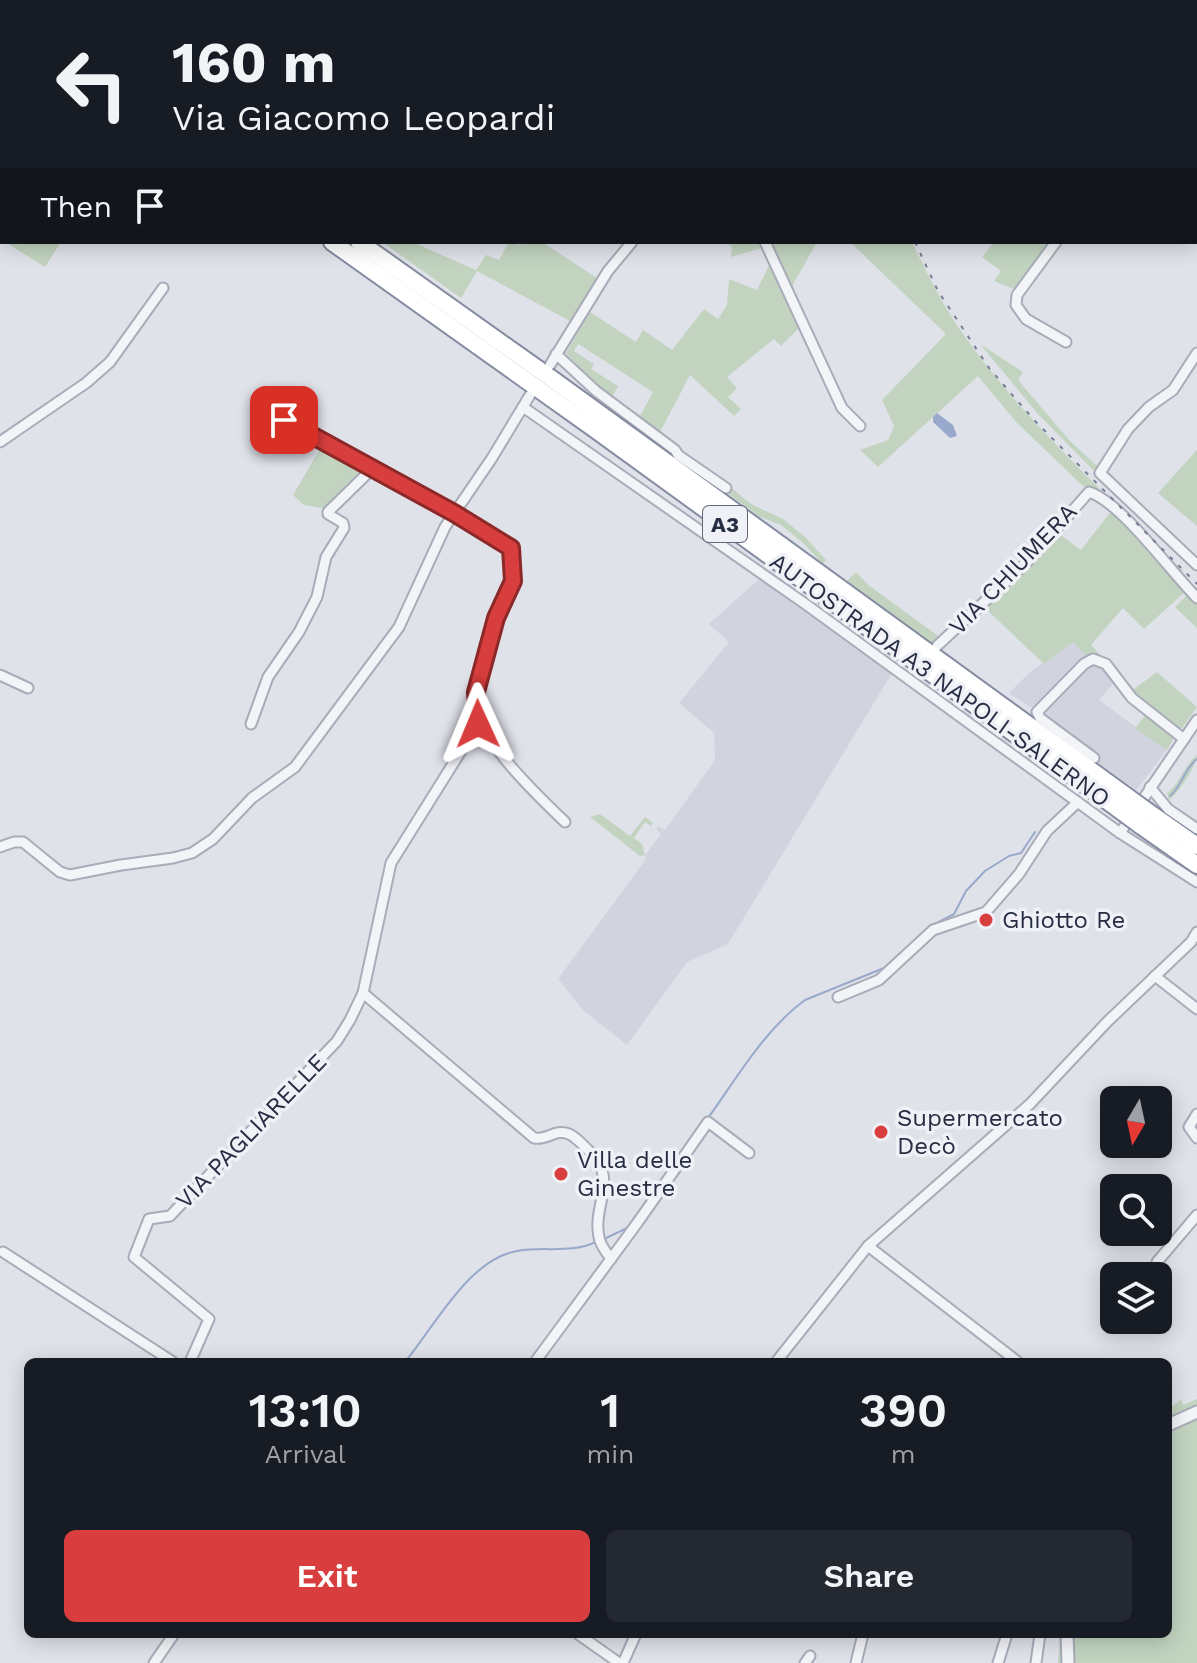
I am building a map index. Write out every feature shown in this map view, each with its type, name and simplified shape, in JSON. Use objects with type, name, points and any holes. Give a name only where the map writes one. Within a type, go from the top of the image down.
[{"type":"highway","name":"AUTOSTRADA A3 NAPOLI-SALERNO","points":[[335,244],[1144,818],[1197,865]]},
{"type":"highway","name":"AUTOSTRADA A3 NAPOLI-SALERNO","points":[[362,244],[552,379],[1121,802]]},
{"type":"highway","name":"AUTOSTRADA A3 NAPOLI-SALERNO","points":[[1144,818],[1197,846]]},
{"type":"street","points":[[550,365],[605,276],[630,244]]},
{"type":"street","points":[[766,244],[842,408],[860,426]]},
{"type":"street","points":[[1055,244],[1017,295],[1016,305],[1026,319],[1066,342]]},
{"type":"street","points":[[0,442],[86,383],[110,362],[163,288]]},
{"type":"street","points":[[1197,353],[1173,390],[1149,407],[1128,429],[1100,473],[1197,565]]},
{"type":"street","points":[[556,354],[587,383],[678,455],[726,488]]},
{"type":"street","points":[[0,847],[23,842],[60,872],[70,875],[173,858],[203,846],[252,798],[295,767],[321,735],[399,627],[454,513],[530,395]]},
{"type":"street","points":[[523,407],[756,569],[1120,833],[1197,882]]},
{"type":"street","points":[[284,420],[508,544],[513,553],[513,581],[496,618],[476,692],[477,708],[497,750],[565,822]]},
{"type":"street","points":[[251,724],[268,677],[299,632],[317,597],[326,557],[344,528],[343,523],[328,512],[373,468]]},
{"type":"street","name":"VIA CHIUMERA","points":[[937,646],[1028,561],[1089,492],[1102,498],[1131,525],[1197,598]]},
{"type":"street","points":[[1094,758],[1040,718],[1037,712],[1084,664],[1093,659],[1106,664],[1132,698],[1184,739]]},
{"type":"street","points":[[0,675],[28,688]]},
{"type":"street","points":[[481,719],[391,863],[363,993],[534,1138],[539,1140],[558,1132],[571,1135],[598,1158],[604,1188],[600,1241],[611,1259]]},
{"type":"street","points":[[1120,833],[1197,720]]},
{"type":"street","points":[[1150,787],[1168,809],[1197,829]]},
{"type":"street","points":[[838,997],[879,980],[933,930],[986,912],[1019,874],[1047,831],[1078,802]]},
{"type":"street","points":[[779,1358],[868,1246],[1030,1104],[1106,1023],[1191,942],[1197,932]]},
{"type":"street","points":[[1155,976],[1197,1009]]},
{"type":"street","name":"VIA PAGLIARELLE","points":[[192,1358],[209,1319],[134,1257],[149,1219],[170,1216],[337,1041],[363,993]]},
{"type":"street","points":[[1197,1114],[1189,1127],[1197,1138]]},
{"type":"street","points":[[538,1358],[708,1122],[749,1153]]},
{"type":"street","points":[[1157,1262],[1197,1215]]},
{"type":"street","points":[[868,1246],[1013,1358]]},
{"type":"street","points":[[3,1252],[167,1358]]},
{"type":"street","points":[[1172,1423],[1197,1412]]},
{"type":"street","points":[[154,1663],[171,1638]]},
{"type":"street","points":[[584,1638],[621,1663],[634,1638]]},
{"type":"street","points":[[856,1663],[862,1638]]},
{"type":"street","points":[[998,1663],[1006,1638]]},
{"type":"street","points":[[1036,1663],[1039,1638]]},
{"type":"street","points":[[1067,1638],[1068,1663]]},
{"type":"shaded area","points":[[759,579],[892,673],[728,944],[687,962],[627,1045],[584,1011],[558,979],[646,859],[645,855],[661,834],[656,829],[658,826],[665,830],[715,760],[714,733],[679,703],[729,642],[709,624]]},
{"type":"shaded area","points":[[1073,641],[1087,657],[1037,706],[1030,707],[1009,693],[1029,673]]},
{"type":"shaded area","points":[[1087,664],[1106,667],[1116,680],[1099,700],[1167,750],[1136,790],[1096,762],[1098,758],[1043,714],[1043,710]]},
{"type":"green space","points":[[8,244],[60,244],[45,267]]},
{"type":"green space","points":[[385,244],[417,244],[476,270],[486,255],[499,260],[508,244],[545,244],[600,280],[595,282],[570,321],[477,271],[461,298]]},
{"type":"green space","points":[[729,244],[764,244],[765,247],[731,257],[732,247]]},
{"type":"green space","points":[[770,244],[816,244],[791,288]]},
{"type":"green space","points":[[852,244],[913,244],[951,315],[990,370],[1070,459],[1183,571],[1181,573],[1197,589],[1197,596],[1092,488],[1083,486],[1016,422],[978,376],[878,467],[860,450],[888,440],[894,426],[882,400],[946,334]]},
{"type":"green space","points":[[992,244],[1051,244],[1016,290],[994,281],[1001,271],[982,257]]},
{"type":"green space","points":[[771,261],[801,326],[781,346],[774,339],[727,377],[737,388],[728,397],[741,409],[734,416],[690,375],[660,432],[640,416],[653,392],[578,344],[574,351],[594,364],[591,369],[618,386],[612,397],[566,353],[590,312],[636,342],[643,330],[672,350],[704,309],[718,319],[727,305],[729,279],[757,290]]},
{"type":"green space","points":[[980,344],[1023,372],[1018,380],[1070,441],[1099,468],[1095,472],[1038,414]]},
{"type":"green space","points":[[325,446],[365,470],[328,509],[304,505],[293,495],[321,447]]},
{"type":"green space","points":[[1197,450],[1197,526],[1158,493]]},
{"type":"green space","points":[[729,486],[751,504],[783,519],[805,537],[826,560],[823,564],[781,525],[760,517],[726,492]]},
{"type":"green space","points":[[1112,510],[1187,590],[1144,629],[1123,608],[1091,645],[1104,659],[1087,657],[1073,642],[1044,664],[984,607],[1058,533],[1081,550]]},
{"type":"green space","points":[[856,572],[867,584],[941,638],[934,646],[847,581]]},
{"type":"green space","points":[[1189,593],[1197,602],[1197,628],[1175,607]]},
{"type":"green space","points":[[1157,672],[1197,707],[1182,728],[1177,730],[1130,692]]},
{"type":"green space","points":[[1146,714],[1173,736],[1167,750],[1135,729]]},
{"type":"green space","points":[[1197,755],[1186,779],[1169,800],[1167,793]]},
{"type":"green space","points":[[600,814],[630,836],[645,817],[653,823],[651,826],[645,822],[634,838],[642,844],[645,855],[640,856],[590,817]]},
{"type":"green space","points":[[1197,1399],[1197,1663],[1058,1663],[1060,1638],[1172,1638],[1172,1406],[1181,1400],[1183,1405]]},
{"type":"water","points":[[937,413],[953,425],[957,436],[950,438],[933,422]]},
{"type":"waterway","points":[[1170,796],[1197,759]]},
{"type":"waterway","points":[[933,925],[954,914],[966,891],[985,871],[1009,856],[1021,853],[1035,832]]},
{"type":"waterway","points":[[708,1118],[752,1055],[791,1012],[805,1000],[884,968],[928,929]]},
{"type":"waterway","points":[[602,1240],[627,1228],[668,1171]]},
{"type":"waterway","points":[[408,1358],[454,1296],[483,1267],[517,1251],[577,1248],[596,1242]]},
{"type":"railway","points":[[916,244],[938,291],[989,368],[1035,421],[1197,584]]},
{"type":"place","name":"Ghiotto Re","points":[[986,920]]},
{"type":"place","name":"Supermercato Decò","points":[[881,1132]]},
{"type":"place","name":"Villa delle Ginestre","points":[[561,1174]]},
{"type":"route","points":[[284,420],[454,513],[511,548],[513,581],[496,618],[476,692],[475,702],[481,719],[478,724]]}]
